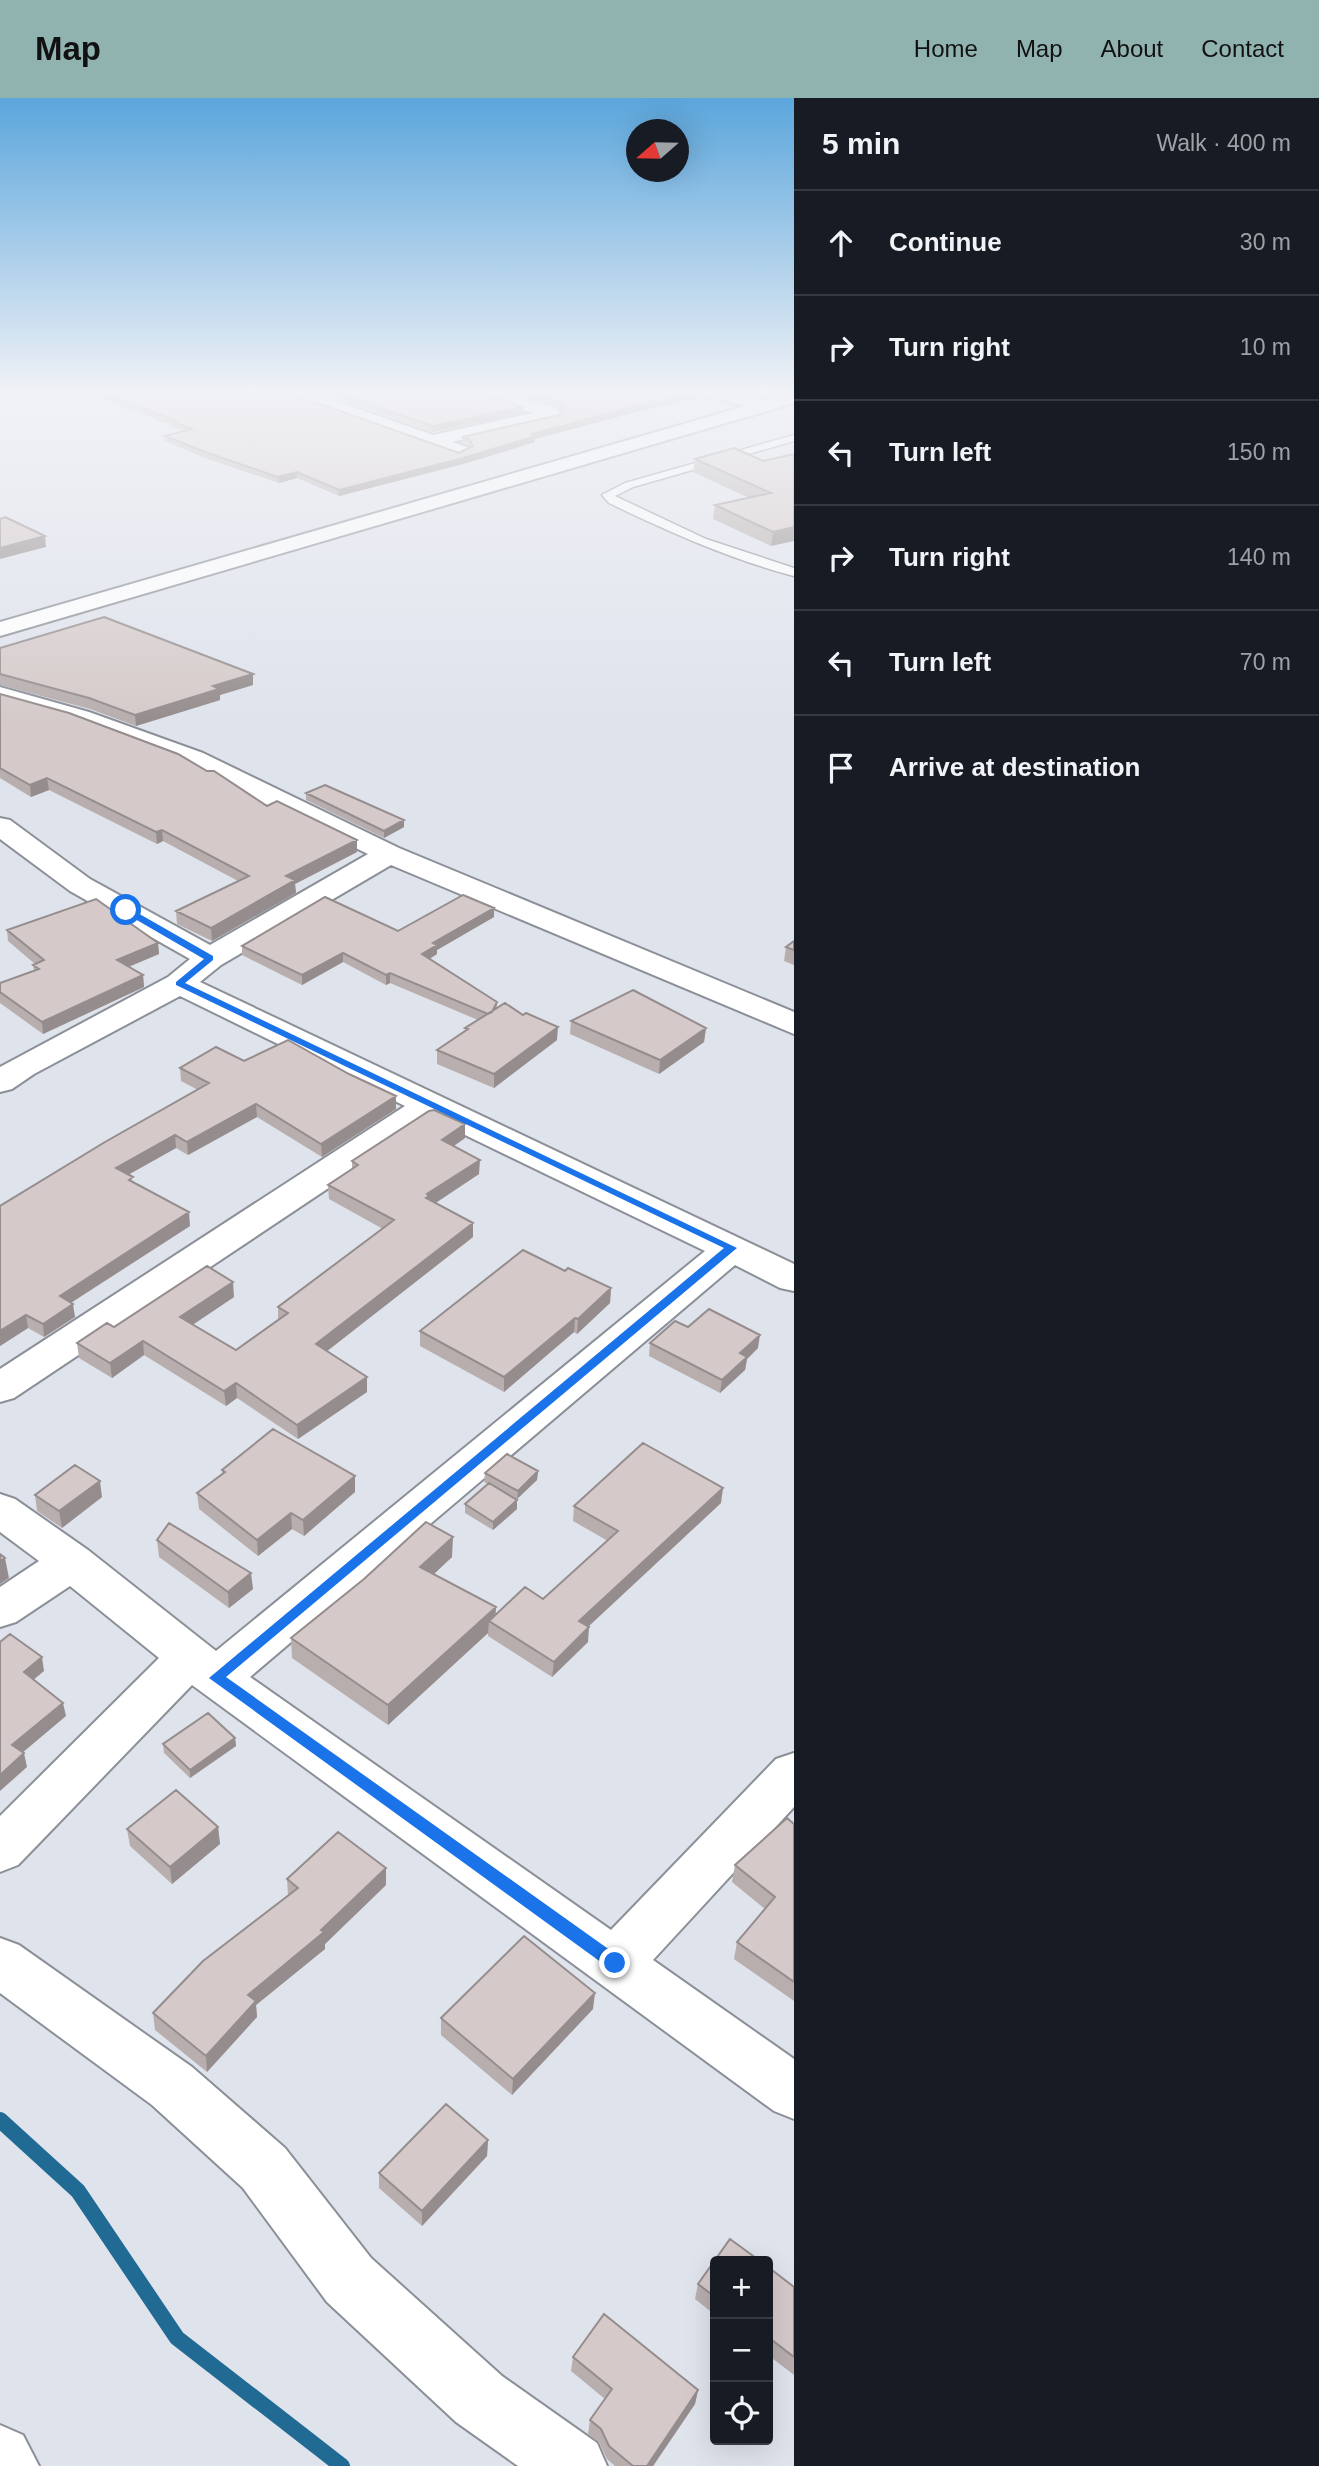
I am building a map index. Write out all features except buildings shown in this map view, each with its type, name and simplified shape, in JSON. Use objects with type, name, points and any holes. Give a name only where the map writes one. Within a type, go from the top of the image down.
[{"type":"street","points":[[0,617],[395,503]]},
{"type":"street","points":[[0,629],[424,503]]},
{"type":"street","points":[[0,694],[80,718],[194,759],[389,854],[794,1024]]},
{"type":"street","points":[[0,826],[80,885],[210,958]]},
{"type":"street","points":[[0,1082],[22,1067],[179,984],[210,958],[389,854]]},
{"type":"street","points":[[179,984],[794,1279]]},
{"type":"street","points":[[0,1388],[431,1104]]},
{"type":"street","points":[[0,1850],[203,1667],[732,1248]]},
{"type":"street","points":[[0,1510],[72,1562],[203,1667],[794,2092]]},
{"type":"street","points":[[0,1610],[72,1562]]},
{"type":"street","points":[[615,1963],[794,1773]]},
{"type":"street","points":[[0,1962],[172,2086],[264,2168],[349,2280],[479,2399],[574,2466]]},
{"type":"street","points":[[0,2458],[6,2466]]},
{"type":"lane","points":[[616,503],[673,530],[749,560],[794,572]]},
{"type":"waterway","points":[[0,2120],[78,2191],[177,2338],[342,2466]]},
{"type":"route","points":[[126,910],[210,958],[179,984],[732,1248],[216,1678],[615,1963]]}]
